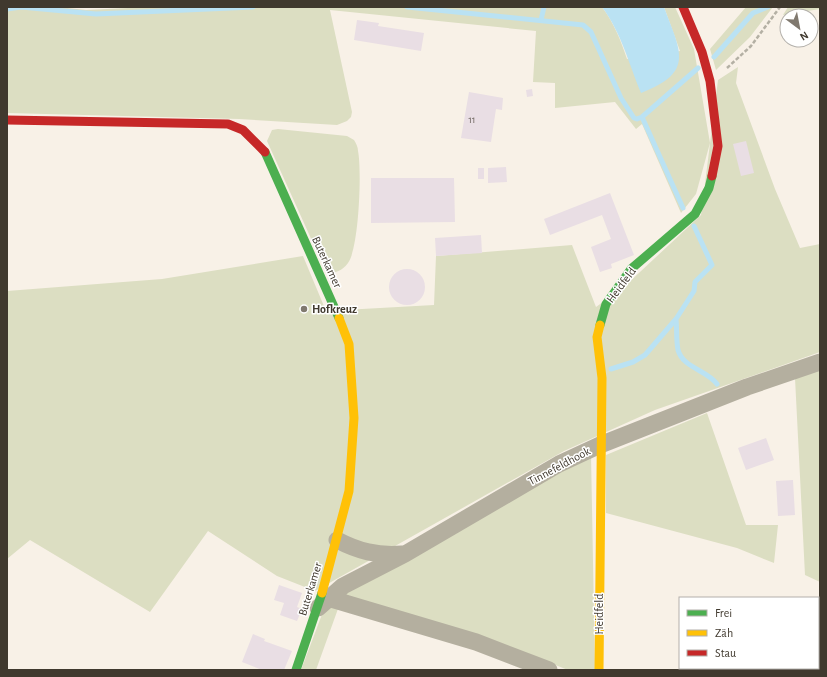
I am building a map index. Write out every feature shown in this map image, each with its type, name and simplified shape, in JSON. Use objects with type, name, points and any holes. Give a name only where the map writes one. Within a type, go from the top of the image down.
[{"type":"street","name":"Heidfeld","points":[[599,670],[600,444],[602,378],[597,337],[606,304],[631,269],[695,214],[709,188],[718,146],[710,81],[702,52],[683,7]]},
{"type":"street","name":"Buterkamer","points":[[7,120],[228,124],[243,130],[265,152],[330,297],[349,344],[353,387],[354,418],[349,491],[323,603],[296,670]]},
{"type":"street","name":"Tinnefeldhook","points":[[323,603],[343,586],[405,554],[518,488],[600,444],[747,387],[820,362]]},
{"type":"street","points":[[337,540],[352,548],[374,555],[405,554]]},
{"type":"street","points":[[323,603],[476,642],[549,670]]},
{"type":"path","points":[[710,81],[733,63],[751,46],[780,7]]},
{"type":"green space","points":[[7,7],[58,7],[86,10],[149,7],[602,7],[617,32],[627,59],[680,51],[664,7],[675,7],[694,49],[710,143],[696,194],[681,213],[642,124],[636,129],[615,102],[555,108],[555,83],[533,82],[536,31],[330,10],[352,112],[351,117],[347,121],[337,125],[239,119],[7,113]]},
{"type":"green space","points":[[746,7],[773,7],[750,37],[716,70],[710,49]]},
{"type":"green space","points":[[820,7],[820,9],[819,8],[787,8]]},
{"type":"green space","points":[[738,67],[736,83],[775,189],[800,248],[820,244],[820,352],[655,410],[564,451],[315,591],[277,576],[208,531],[150,612],[30,540],[7,559],[7,291],[162,279],[303,256],[326,311],[434,305],[436,256],[572,245],[596,307],[625,286],[701,215],[718,80]]},
{"type":"green space","points":[[278,129],[347,136],[354,140],[357,145],[360,175],[359,209],[355,242],[352,255],[348,263],[339,271],[327,274],[267,141],[272,130]]},
{"type":"green space","points":[[820,370],[820,582],[805,575],[795,378]]},
{"type":"green space","points":[[707,413],[746,525],[778,525],[774,563],[737,548],[606,513],[606,455]]},
{"type":"green space","points":[[591,454],[595,670],[568,670],[505,645],[346,598],[344,592]]},
{"type":"green space","points":[[339,606],[316,670],[301,670],[324,609]]},
{"type":"water","points":[[602,7],[664,7],[675,36],[679,59],[677,68],[670,77],[658,85],[641,93],[620,38]]},
{"type":"building","points":[[357,20],[379,23],[378,26],[424,33],[421,51],[354,40]]},
{"type":"building","points":[[532,89],[533,96],[527,97],[526,90]]},
{"type":"building","points":[[469,92],[503,98],[502,110],[496,109],[491,142],[461,138]]},
{"type":"building","points":[[746,141],[754,173],[741,176],[733,144]]},
{"type":"building","points":[[506,167],[507,182],[488,183],[488,168]]},
{"type":"building","points":[[478,168],[484,168],[484,179],[478,179]]},
{"type":"building","points":[[371,178],[454,178],[455,222],[371,223]]},
{"type":"building","points":[[610,193],[634,255],[611,264],[612,268],[600,272],[591,247],[611,239],[602,215],[550,235],[544,219]]},
{"type":"building","points":[[481,235],[482,253],[436,256],[435,238]]},
{"type":"building","points":[[411,269],[420,274],[424,280],[424,294],[420,300],[411,305],[403,305],[394,300],[390,294],[389,283],[394,274],[400,270]]},
{"type":"building","points":[[766,438],[774,460],[746,470],[738,448]]},
{"type":"building","points":[[793,480],[795,515],[778,516],[776,481]]},
{"type":"building","points":[[279,585],[302,593],[297,607],[302,609],[297,621],[280,615],[284,603],[274,600]]},
{"type":"building","points":[[253,634],[265,639],[264,641],[292,651],[284,670],[262,670],[242,662]]},
{"type":"waterway","points":[[7,9],[21,7],[96,14],[253,7]]},
{"type":"waterway","points":[[407,7],[583,25],[591,32],[621,98],[634,118],[637,119],[642,117],[698,68]]},
{"type":"waterway","points":[[541,20],[544,7]]},
{"type":"waterway","points":[[714,57],[753,13],[768,7]]},
{"type":"waterway","points":[[642,117],[683,208]]},
{"type":"waterway","points":[[611,369],[633,362],[645,355],[676,319],[694,291],[695,282],[712,265],[694,226]]},
{"type":"waterway","points":[[676,319],[677,346],[681,356],[690,365],[713,379],[717,384]]},
{"type":"traffic: fast","points":[[265,152],[339,318]]},
{"type":"traffic: fast","points":[[600,325],[606,304],[631,269],[695,214],[709,188],[712,176]]},
{"type":"traffic: fast","points":[[296,670],[322,593]]},
{"type":"traffic: slow","points":[[322,593],[349,491],[354,418],[349,344],[339,318]]},
{"type":"traffic: slow","points":[[599,670],[602,378],[597,337],[600,325]]},
{"type":"traffic: jam","points":[[683,7],[702,52],[710,81],[718,146],[712,176]]},
{"type":"traffic: jam","points":[[7,120],[228,124],[243,130],[265,152]]},
{"type":"place","name":"Hofkreuz","points":[[304,309]]}]
